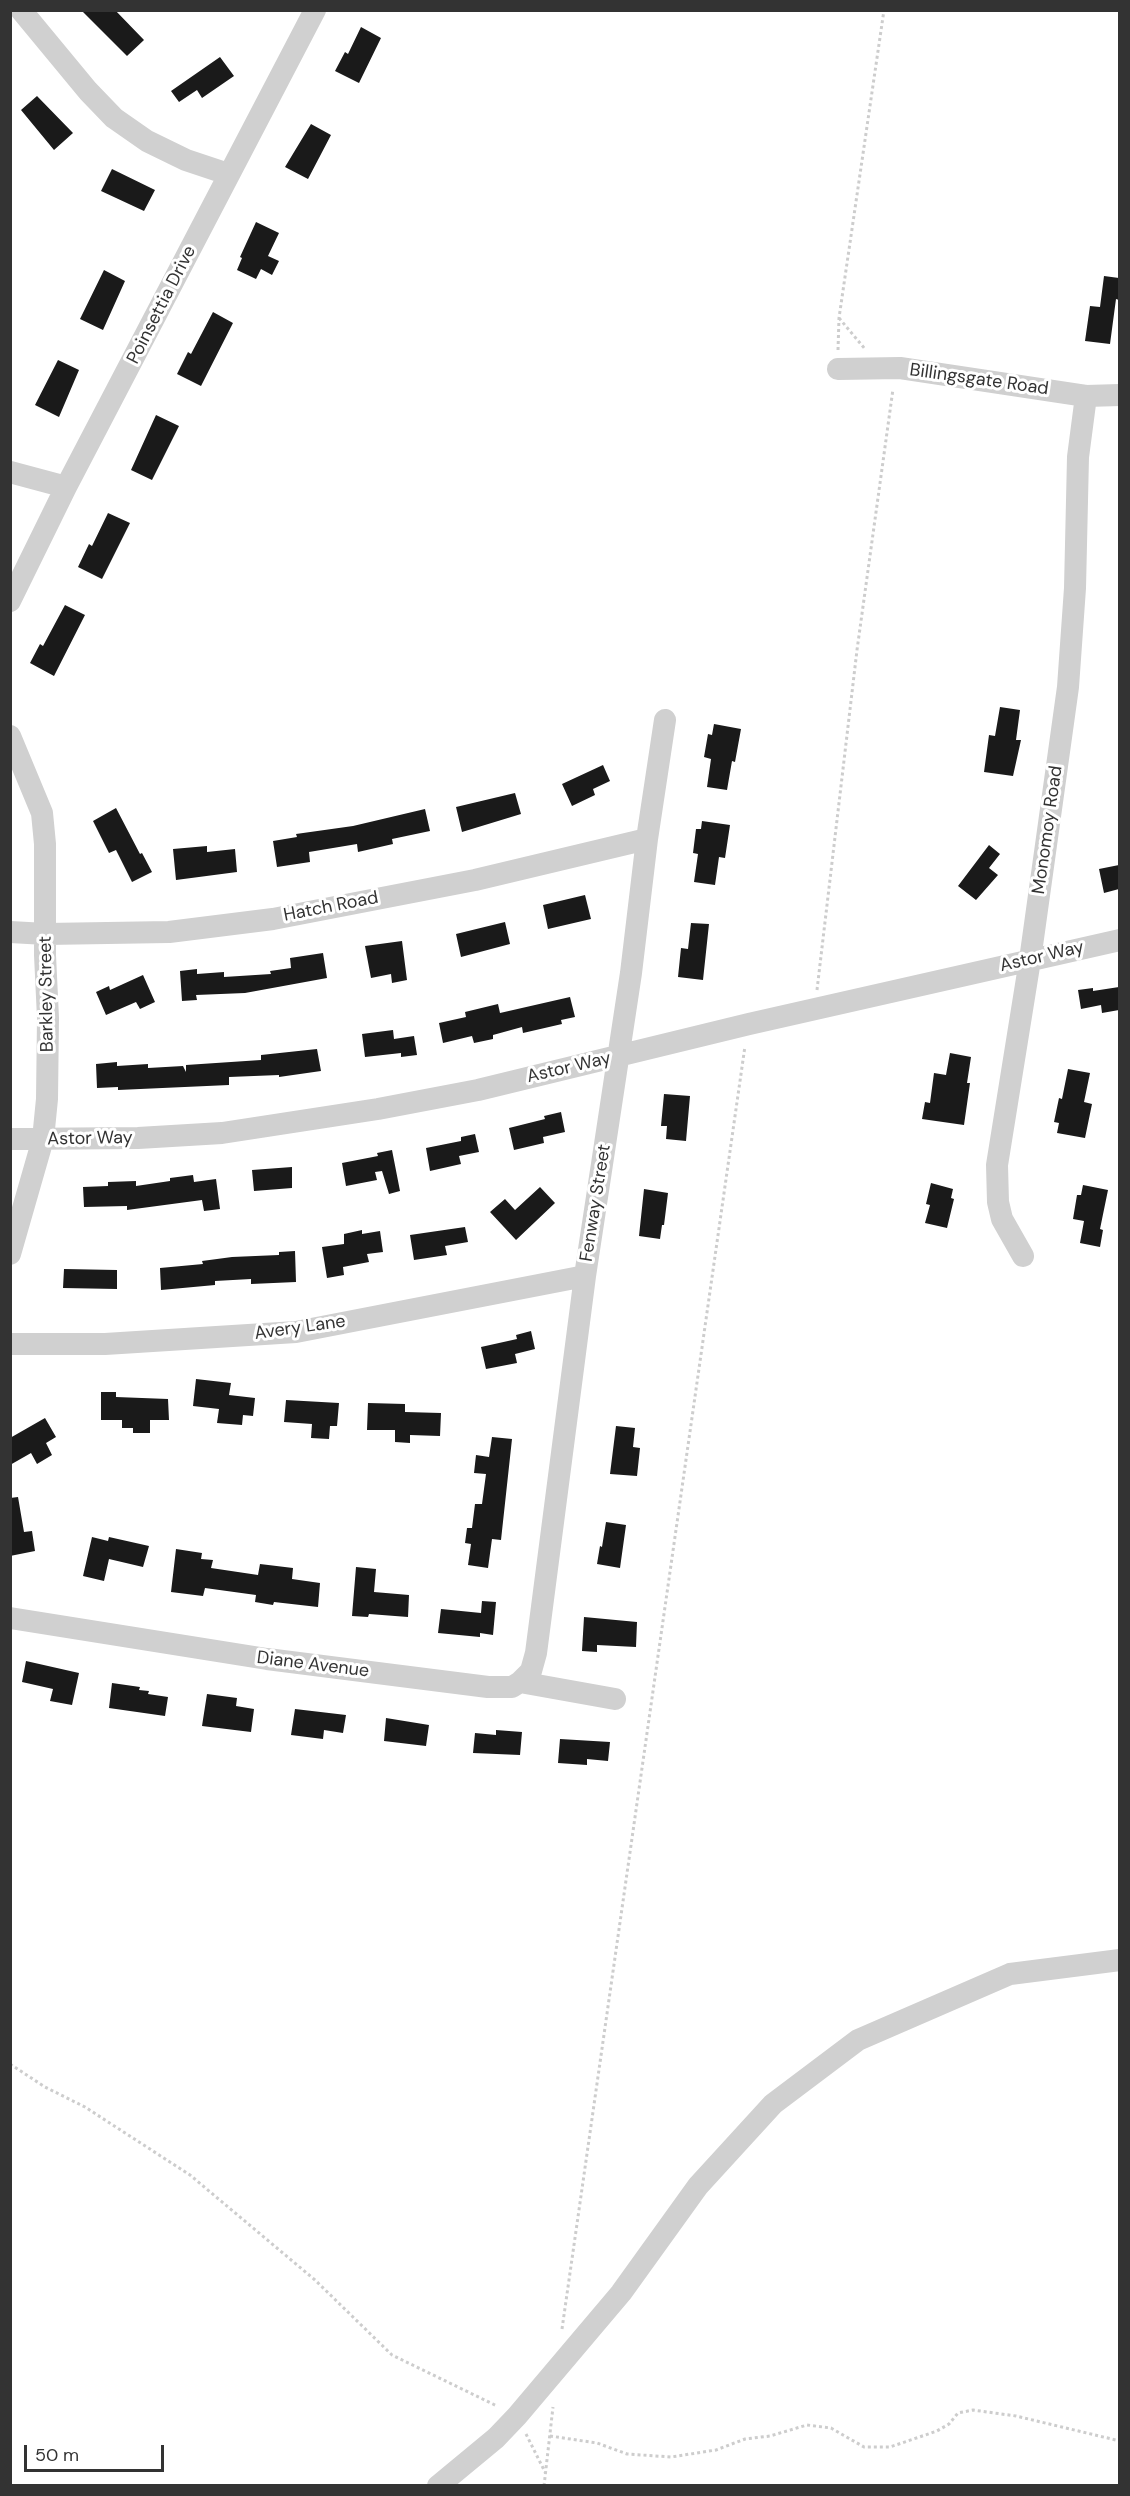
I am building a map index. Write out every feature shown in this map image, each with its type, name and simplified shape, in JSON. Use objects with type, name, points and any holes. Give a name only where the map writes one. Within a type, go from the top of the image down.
[{"type":"street","points":[[21,10],[49,47],[114,118],[147,141],[186,160],[228,174]]},
{"type":"street","name":"Poinsettia Drive","points":[[10,600],[66,488],[169,294],[228,174],[315,10]]},
{"type":"street","name":"Billingsgate Road","points":[[838,369],[880,367],[1086,396],[1119,395]]},
{"type":"street","name":"Monomoy Road","points":[[1023,1256],[1002,1219],[998,1202],[997,1165],[1030,960],[1068,687],[1076,588],[1078,457],[1086,396]]},
{"type":"street","points":[[10,472],[66,488]]},
{"type":"street","name":"Fenway Street","points":[[520,1682],[531,1671],[536,1653],[585,1276],[631,973],[664,720]]},
{"type":"street","name":"Barkley Street","points":[[10,736],[42,813],[45,844],[48,1053],[43,1139],[10,1254]]},
{"type":"street","name":"Hatch Road","points":[[10,932],[46,934],[169,932],[273,919],[476,879],[647,839]]},
{"type":"street","name":"Astor Way","points":[[10,1138],[138,1138],[190,1135],[302,1122],[478,1090],[748,1024],[1119,940]]},
{"type":"street","name":"Avery Lane","points":[[10,1344],[105,1344],[296,1332],[585,1276]]},
{"type":"street","name":"Diane Avenue","points":[[10,1618],[290,1662],[488,1687],[512,1687],[520,1682],[615,1699]]},
{"type":"street","points":[[438,2486],[496,2438],[517,2416],[621,2293],[698,2186],[773,2104],[858,2040],[1010,1974],[1119,1960]]},
{"type":"path","points":[[838,369],[840,318],[884,10]]},
{"type":"path","points":[[814,1009],[858,639],[893,390],[880,367],[840,318]]},
{"type":"path","points":[[561,2336],[748,1024]]},
{"type":"path","points":[[10,2064],[45,2087],[85,2107],[190,2175],[315,2280],[392,2355],[517,2416],[546,2473]]},
{"type":"path","points":[[544,2486],[553,2403]]},
{"type":"path","points":[[550,2436],[597,2443],[627,2454],[671,2457],[716,2450],[744,2439],[770,2436],[807,2425],[831,2428],[864,2447],[890,2447],[937,2431],[950,2424],[958,2413],[973,2410],[1016,2416],[1119,2441]]},
{"type":"building","points":[[81,10],[115,10],[144,40],[127,56]]},
{"type":"building","points":[[361,27],[381,38],[359,83],[335,71],[345,52],[348,54]]},
{"type":"building","points":[[220,57],[234,76],[202,98],[197,90],[179,102],[171,91]]},
{"type":"building","points":[[37,96],[73,133],[54,150],[21,110]]},
{"type":"building","points":[[311,124],[331,135],[308,179],[285,167]]},
{"type":"building","points":[[112,169],[155,190],[144,211],[101,191]]},
{"type":"building","points":[[256,222],[279,233],[268,256],[279,261],[272,275],[261,269],[256,279],[237,270],[242,258],[240,257]]},
{"type":"building","points":[[104,270],[125,281],[103,330],[80,319]]},
{"type":"building","points":[[1104,276],[1119,278],[1119,300],[1116,299],[1110,344],[1085,341],[1090,306],[1100,307]]},
{"type":"building","points":[[213,312],[233,323],[201,386],[177,374],[188,352],[191,354]]},
{"type":"building","points":[[58,360],[79,370],[59,417],[35,405]]},
{"type":"building","points":[[156,415],[179,426],[152,480],[131,470]]},
{"type":"building","points":[[108,513],[130,523],[102,579],[78,567],[89,544],[92,546]]},
{"type":"building","points":[[65,605],[85,615],[54,676],[30,663],[40,644],[43,646]]},
{"type":"building","points":[[1000,707],[1020,710],[1016,740],[1021,740],[1013,776],[984,772],[989,735],[995,736]]},
{"type":"building","points":[[714,724],[741,729],[727,790],[707,787],[711,759],[704,757],[708,734],[712,735]]},
{"type":"building","points":[[603,765],[610,781],[593,789],[595,795],[572,806],[562,784]]},
{"type":"building","points":[[515,793],[521,814],[462,832],[456,807]]},
{"type":"building","points":[[116,808],[152,872],[132,882],[116,850],[109,853],[93,821]]},
{"type":"building","points":[[425,809],[430,831],[392,839],[393,844],[358,852],[357,844],[309,852],[310,862],[277,867],[273,841],[297,837],[296,834],[353,826]]},
{"type":"building","points":[[702,821],[730,825],[725,858],[719,857],[715,885],[694,882],[698,854],[693,853],[696,829],[701,829]]},
{"type":"building","points":[[989,845],[1000,854],[989,868],[998,875],[976,900],[958,886]]},
{"type":"building","points":[[207,846],[207,852],[235,849],[237,872],[176,880],[173,849]]},
{"type":"building","points":[[1119,865],[1119,889],[1104,893],[1099,869]]},
{"type":"building","points":[[585,895],[591,919],[548,929],[543,905]]},
{"type":"building","points":[[505,922],[510,944],[461,957],[456,934]]},
{"type":"building","points":[[691,923],[709,924],[703,980],[678,977],[681,948],[688,949]]},
{"type":"building","points":[[402,941],[407,980],[392,983],[391,974],[371,978],[365,946]]},
{"type":"building","points":[[323,953],[327,978],[245,993],[196,995],[197,1000],[182,1001],[180,971],[197,969],[197,974],[224,972],[224,977],[271,974],[270,971],[291,968],[290,958]]},
{"type":"building","points":[[143,975],[155,1002],[140,1009],[136,1002],[106,1015],[96,992],[109,986],[110,990]]},
{"type":"building","points":[[1119,987],[1119,1010],[1102,1013],[1101,1005],[1081,1009],[1078,990],[1093,988],[1093,991]]},
{"type":"building","points":[[570,997],[575,1017],[561,1020],[562,1024],[523,1033],[522,1027],[493,1035],[493,1039],[474,1043],[472,1036],[443,1043],[439,1023],[466,1017],[465,1012],[498,1004],[500,1013]]},
{"type":"building","points":[[393,1030],[394,1039],[414,1036],[417,1055],[401,1057],[401,1053],[365,1057],[362,1034]]},
{"type":"building","points":[[317,1049],[321,1071],[279,1077],[279,1075],[229,1077],[229,1085],[118,1090],[118,1087],[97,1088],[96,1064],[117,1062],[117,1066],[148,1064],[148,1068],[183,1066],[186,1072],[186,1065],[261,1060],[261,1055]]},
{"type":"building","points":[[950,1053],[971,1057],[964,1125],[922,1119],[925,1102],[930,1103],[934,1073],[946,1075]]},
{"type":"building","points":[[1068,1069],[1090,1073],[1084,1102],[1092,1104],[1085,1138],[1057,1133],[1059,1123],[1054,1122],[1059,1098],[1062,1099]]},
{"type":"building","points":[[664,1094],[690,1096],[686,1141],[666,1139],[667,1126],[661,1126]]},
{"type":"building","points":[[561,1112],[565,1132],[543,1137],[544,1143],[514,1150],[509,1128],[545,1119],[544,1116]]},
{"type":"building","points":[[475,1134],[479,1152],[459,1156],[461,1164],[430,1171],[426,1148],[461,1141],[461,1137]]},
{"type":"building","points":[[392,1150],[400,1191],[389,1194],[382,1171],[375,1172],[377,1180],[346,1186],[342,1163],[378,1156],[377,1153]]},
{"type":"building","points":[[292,1167],[292,1188],[254,1191],[252,1170]]},
{"type":"building","points":[[193,1175],[194,1182],[216,1179],[220,1209],[204,1211],[202,1200],[127,1210],[127,1206],[84,1207],[83,1187],[108,1186],[108,1182],[136,1181],[136,1186]]},
{"type":"building","points":[[931,1183],[953,1189],[951,1198],[954,1199],[947,1228],[925,1223],[930,1205],[926,1204]]},
{"type":"building","points":[[1083,1185],[1108,1190],[1100,1229],[1103,1230],[1100,1247],[1080,1243],[1084,1221],[1073,1219],[1077,1195],[1081,1195]]},
{"type":"building","points":[[540,1187],[555,1203],[516,1240],[490,1212],[505,1199],[515,1210]]},
{"type":"building","points":[[644,1189],[668,1193],[660,1239],[639,1236]]},
{"type":"building","points":[[465,1227],[468,1242],[445,1246],[447,1255],[414,1260],[410,1235]]},
{"type":"building","points":[[362,1230],[362,1234],[380,1231],[383,1252],[367,1254],[369,1262],[343,1267],[344,1275],[327,1278],[322,1247],[344,1244],[344,1234]]},
{"type":"building","points":[[295,1251],[296,1282],[251,1284],[251,1279],[215,1281],[215,1285],[161,1290],[160,1268],[203,1264],[202,1261],[232,1257],[279,1255],[279,1252]]},
{"type":"building","points":[[64,1269],[117,1270],[117,1289],[63,1288]]},
{"type":"building","points":[[531,1331],[535,1349],[515,1354],[517,1363],[486,1369],[481,1347],[517,1339],[516,1335]]},
{"type":"building","points":[[196,1379],[231,1383],[229,1395],[255,1398],[253,1416],[243,1415],[242,1425],[217,1423],[219,1409],[193,1406]]},
{"type":"building","points":[[101,1392],[116,1392],[116,1397],[168,1399],[169,1420],[150,1420],[150,1433],[133,1433],[133,1428],[122,1428],[122,1420],[101,1420]]},
{"type":"building","points":[[286,1400],[339,1403],[337,1426],[330,1426],[329,1439],[311,1438],[312,1424],[284,1422]]},
{"type":"building","points":[[368,1403],[405,1404],[405,1412],[441,1413],[440,1436],[410,1435],[410,1443],[395,1442],[395,1430],[367,1430]]},
{"type":"building","points":[[45,1418],[56,1437],[46,1443],[52,1455],[37,1464],[31,1453],[10,1465],[10,1438]]},
{"type":"building","points":[[616,1426],[635,1428],[633,1447],[640,1448],[637,1476],[610,1474]]},
{"type":"building","points":[[492,1437],[512,1439],[501,1540],[492,1539],[488,1568],[468,1565],[471,1544],[465,1543],[467,1528],[472,1528],[475,1504],[482,1504],[486,1474],[474,1473],[476,1455],[489,1457]]},
{"type":"building","points":[[18,1497],[24,1532],[32,1531],[35,1551],[10,1556],[10,1498]]},
{"type":"building","points":[[606,1522],[626,1525],[620,1568],[597,1564]]},
{"type":"building","points":[[92,1537],[108,1541],[109,1537],[149,1546],[143,1567],[109,1559],[104,1581],[83,1576]]},
{"type":"building","points":[[176,1549],[202,1553],[201,1559],[213,1560],[211,1568],[258,1575],[260,1564],[293,1568],[292,1579],[320,1583],[318,1607],[255,1602],[256,1595],[205,1588],[203,1596],[171,1592]]},
{"type":"building","points":[[356,1567],[376,1569],[374,1592],[409,1595],[408,1617],[369,1614],[368,1617],[352,1616]]},
{"type":"building","points":[[482,1601],[496,1602],[493,1635],[480,1633],[480,1637],[438,1633],[441,1609],[481,1613]]},
{"type":"building","points":[[584,1617],[637,1622],[636,1647],[597,1645],[597,1652],[582,1651]]},
{"type":"building","points":[[26,1661],[79,1673],[72,1705],[50,1701],[53,1689],[22,1682]]},
{"type":"building","points":[[112,1683],[140,1687],[139,1690],[149,1691],[148,1694],[168,1697],[165,1716],[109,1708]]},
{"type":"building","points":[[207,1694],[237,1698],[236,1706],[254,1709],[251,1732],[202,1726]]},
{"type":"building","points":[[295,1709],[346,1715],[343,1733],[324,1730],[323,1739],[291,1735]]},
{"type":"building","points":[[386,1718],[429,1725],[426,1746],[384,1741]]},
{"type":"building","points":[[496,1730],[522,1732],[520,1755],[473,1753],[475,1733],[496,1735]]},
{"type":"building","points":[[560,1739],[610,1742],[608,1761],[587,1759],[587,1765],[558,1763]]}]
